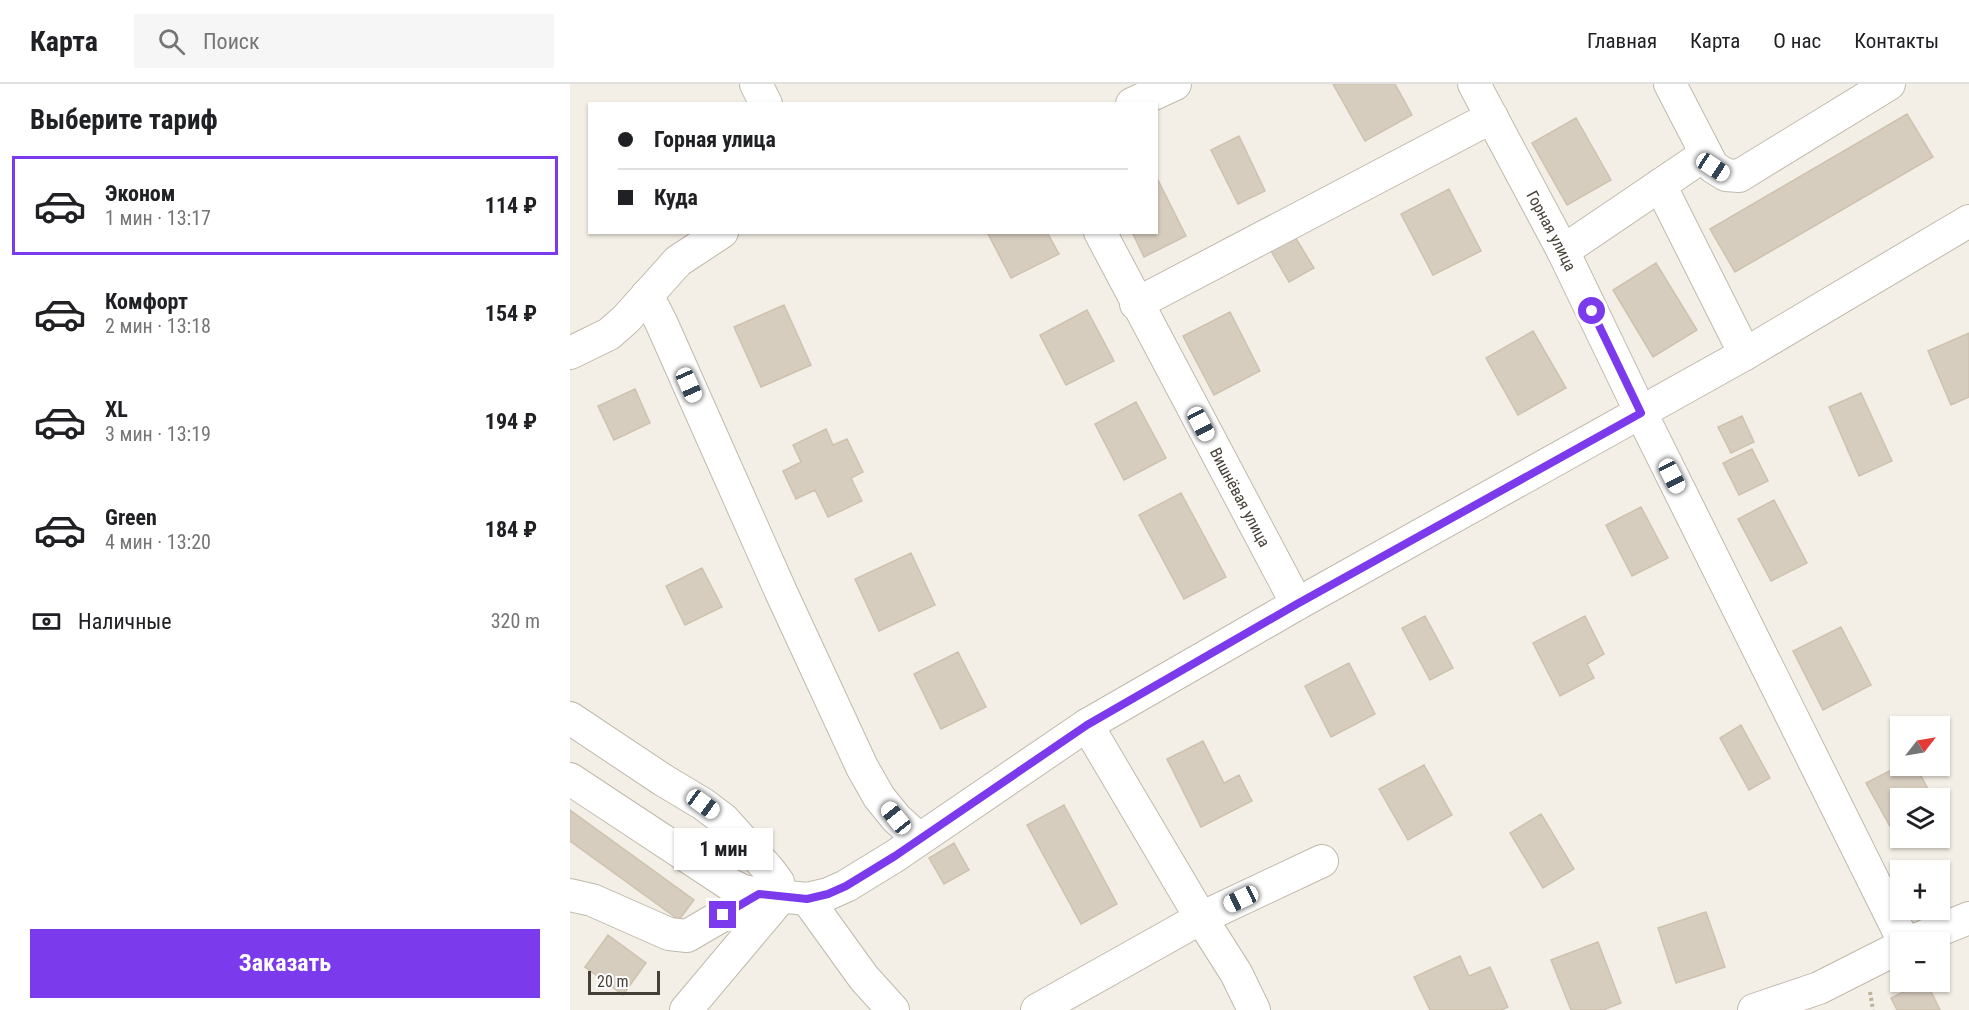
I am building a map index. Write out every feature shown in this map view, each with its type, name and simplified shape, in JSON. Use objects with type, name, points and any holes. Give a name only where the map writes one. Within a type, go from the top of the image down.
[{"type":"street","points":[[756,84],[765,102]]},
{"type":"street","points":[[1136,102],[1175,84]]},
{"type":"street","name":"Горная улица","points":[[1474,84],[1563,251],[1899,932]]},
{"type":"street","points":[[1670,84],[1713,167],[1726,175],[1739,176],[1889,84]]},
{"type":"street","points":[[1136,304],[1492,117]]},
{"type":"street","points":[[1563,251],[1706,154]]},
{"type":"street","points":[[1660,185],[1744,354]]},
{"type":"street","points":[[570,779],[743,891],[782,897],[828,894],[846,886],[919,839],[1087,725],[1297,604],[1641,413],[1969,221]]},
{"type":"street","points":[[570,353],[609,334],[626,319],[678,261],[719,234]]},
{"type":"street","name":"Вишнёвая улица","points":[[1101,234],[1136,304],[1297,604]]},
{"type":"street","points":[[647,295],[862,767],[879,797],[896,818],[919,839]]},
{"type":"street","points":[[570,718],[723,819],[769,870],[778,882],[782,897],[864,978],[892,1010]]},
{"type":"street","points":[[1087,725],[1236,973],[1254,1010]]},
{"type":"street","points":[[1037,1010],[1071,1002],[1201,918],[1322,861]]},
{"type":"street","points":[[570,895],[592,900],[669,934],[687,936],[782,897]]},
{"type":"street","points":[[686,1010],[705,997],[782,897]]},
{"type":"street","points":[[1935,932],[1969,918]]},
{"type":"street","points":[[1754,1010],[1819,988],[1890,952]]},
{"type":"building","points":[[1333,84],[1395,84],[1412,115],[1365,141]]},
{"type":"building","points":[[1907,114],[1933,157],[1735,272],[1710,229]]},
{"type":"building","points":[[1576,118],[1611,180],[1567,205],[1532,143]]},
{"type":"building","points":[[1239,136],[1265,191],[1238,204],[1211,150]]},
{"type":"building","points":[[1158,180],[1186,236],[1144,257],[1133,234],[1158,234]]},
{"type":"building","points":[[1449,189],[1481,251],[1433,275],[1401,214]]},
{"type":"building","points":[[988,234],[1048,234],[1059,254],[1011,278]]},
{"type":"building","points":[[1295,237],[1314,268],[1289,282],[1271,251]]},
{"type":"building","points":[[1656,263],[1697,330],[1653,357],[1613,290]]},
{"type":"building","points":[[784,305],[811,365],[761,387],[734,327]]},
{"type":"building","points":[[1087,310],[1114,361],[1066,385],[1040,335]]},
{"type":"building","points":[[1230,312],[1260,371],[1214,395],[1183,336]]},
{"type":"building","points":[[1533,331],[1566,388],[1518,415],[1486,358]]},
{"type":"building","points":[[1969,333],[1969,397],[1951,405],[1928,351]]},
{"type":"building","points":[[635,389],[650,423],[614,440],[598,406]]},
{"type":"building","points":[[1861,393],[1892,461],[1859,476],[1829,407]]},
{"type":"building","points":[[1136,402],[1166,458],[1124,480],[1095,424]]},
{"type":"building","points":[[1742,416],[1754,442],[1731,453],[1718,427]]},
{"type":"building","points":[[826,429],[833,445],[847,439],[863,472],[851,478],[862,501],[828,517],[815,490],[796,499],[783,471],[801,462],[793,445]]},
{"type":"building","points":[[1752,449],[1768,481],[1739,495],[1723,463]]},
{"type":"building","points":[[1181,493],[1226,577],[1184,599],[1139,515]]},
{"type":"building","points":[[1774,500],[1807,563],[1771,581],[1738,519]]},
{"type":"building","points":[[1641,507],[1668,558],[1632,576],[1606,525]]},
{"type":"building","points":[[911,553],[935,605],[879,631],[855,579]]},
{"type":"building","points":[[702,568],[722,607],[685,625],[666,586]]},
{"type":"building","points":[[1425,616],[1453,668],[1430,680],[1402,628]]},
{"type":"building","points":[[1585,616],[1604,654],[1587,664],[1594,678],[1560,696],[1533,643]]},
{"type":"building","points":[[1841,627],[1871,685],[1823,710],[1793,651]]},
{"type":"building","points":[[958,652],[986,707],[941,729],[914,674]]},
{"type":"building","points":[[1349,663],[1375,714],[1331,737],[1305,686]]},
{"type":"building","points":[[1741,725],[1770,778],[1749,790],[1720,738]]},
{"type":"building","points":[[1203,741],[1224,783],[1239,775],[1252,801],[1201,827],[1167,759]]},
{"type":"building","points":[[1424,765],[1452,815],[1408,840],[1379,789]]},
{"type":"building","points":[[1890,771],[1890,776],[1921,776],[1928,788],[1890,788],[1890,826],[1866,783]]},
{"type":"building","points":[[1064,805],[1117,904],[1081,924],[1027,825]]},
{"type":"building","points":[[570,810],[694,900],[679,920],[570,841]]},
{"type":"building","points":[[1541,814],[1574,869],[1543,888],[1510,833]]},
{"type":"building","points":[[954,843],[969,870],[944,884],[929,858]]},
{"type":"building","points":[[1706,912],[1725,967],[1676,983],[1658,928]]},
{"type":"building","points":[[608,935],[646,963],[623,995],[585,967]]},
{"type":"building","points":[[1598,942],[1621,1003],[1603,1010],[1571,1010],[1551,960]]},
{"type":"building","points":[[1460,956],[1469,976],[1490,967],[1508,1007],[1501,1010],[1430,1010],[1414,977]]},
{"type":"building","points":[[1903,992],[1931,992],[1940,1010],[1897,1010],[1891,998]]},
{"type":"route","points":[[723,915],[759,894],[807,899],[828,894],[846,886],[895,856],[1087,725],[1297,604],[1641,413],[1592,311]]}]
